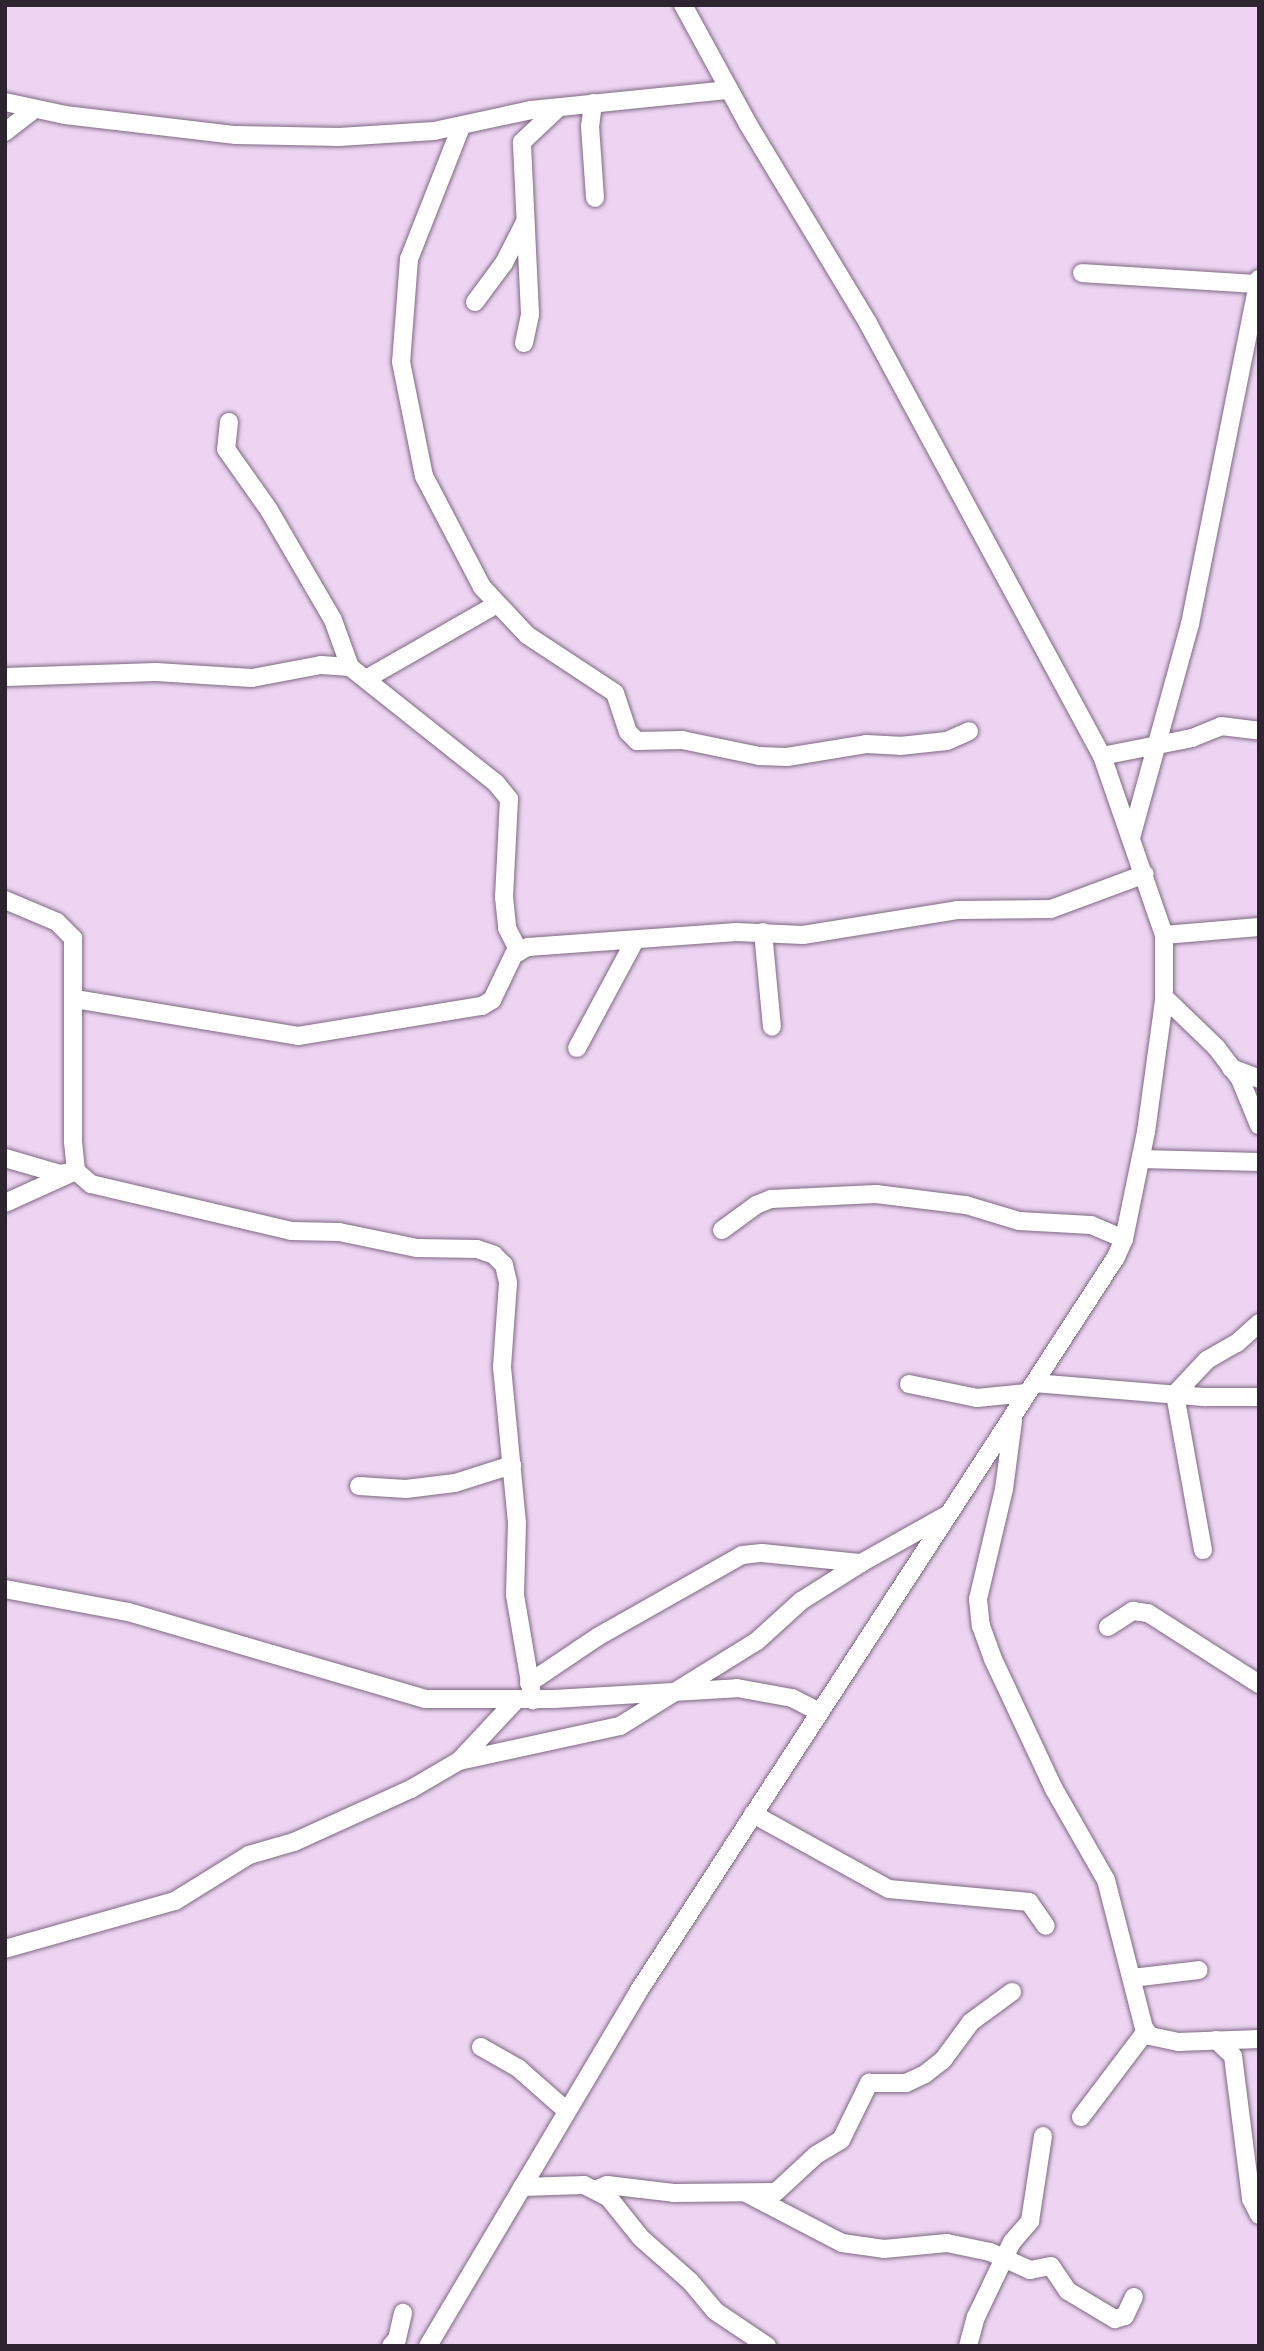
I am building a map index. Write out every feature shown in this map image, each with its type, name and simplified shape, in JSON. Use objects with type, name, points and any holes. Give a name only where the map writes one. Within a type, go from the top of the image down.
[{"type":"street","points":[[428,2346],[567,2111],[753,1814],[1092,1298],[1124,1240],[1141,1159],[1164,997],[1164,935],[1102,756],[868,323],[729,90],[684,5]]},
{"type":"street","points":[[5,103],[33,110],[236,135],[339,137],[461,127],[561,106],[729,90]]},
{"type":"street","points":[[593,103],[590,126],[596,198]]},
{"type":"street","points":[[524,343],[530,314],[522,142],[561,106]]},
{"type":"street","points":[[5,132],[33,110]]},
{"type":"street","points":[[461,127],[409,259],[401,362],[412,432],[430,490],[470,568],[497,604],[527,635],[615,693],[628,732],[637,741],[682,740],[759,756],[787,757],[866,744],[900,747],[947,741],[969,731]]},
{"type":"street","points":[[475,302],[504,263],[524,224]]},
{"type":"street","points":[[1082,273],[1258,282],[1190,624],[1131,838]]},
{"type":"street","points":[[229,422],[226,449],[269,510],[333,620],[350,667]]},
{"type":"street","points":[[366,679],[497,604]]},
{"type":"street","points":[[5,677],[156,673],[252,678],[321,665],[350,667],[496,783],[509,799],[504,897],[507,928],[519,952]]},
{"type":"street","points":[[1102,756],[1156,743],[1192,738],[1221,726],[1259,730]]},
{"type":"street","points":[[75,999],[298,1036],[482,1006],[492,1000],[519,952],[546,945],[634,942],[763,932],[803,934],[957,910],[1051,909],[1145,874]]},
{"type":"street","points":[[5,900],[69,930],[75,947],[76,1171]]},
{"type":"street","points":[[1164,935],[1259,927]]},
{"type":"street","points":[[763,932],[772,1027]]},
{"type":"street","points":[[577,1048],[634,942]]},
{"type":"street","points":[[1164,997],[1231,1068],[1259,1125]]},
{"type":"street","points":[[1231,1068],[1259,1079]]},
{"type":"street","points":[[5,1158],[60,1174],[76,1171],[110,1192],[273,1228],[339,1232],[417,1248],[464,1247],[494,1255],[504,1265],[508,1283],[502,1367],[518,1533],[515,1595],[526,1694]]},
{"type":"street","points":[[1141,1159],[1257,1164]]},
{"type":"street","points":[[5,1203],[76,1171]]},
{"type":"street","points":[[722,1230],[756,1205],[771,1199],[876,1194],[966,1205],[1019,1221],[1091,1225],[1124,1240]]},
{"type":"street","points":[[1175,1394],[1208,1360],[1237,1343],[1259,1323]]},
{"type":"street","points":[[909,1384],[977,1398],[1031,1388],[1259,1397]]},
{"type":"street","points":[[1175,1394],[1203,1550]]},
{"type":"street","points":[[1014,1414],[1004,1489],[978,1599],[981,1626],[1054,1789],[1105,1880],[1146,2031],[1160,2040],[1259,2039]]},
{"type":"street","points":[[359,1486],[406,1489],[461,1482],[512,1465]]},
{"type":"street","points":[[5,1949],[175,1901],[249,1855],[336,1826],[460,1761],[608,1732],[757,1641],[801,1601],[861,1563],[948,1514]]},
{"type":"street","points":[[460,1761],[526,1694],[599,1636],[750,1553],[861,1563]]},
{"type":"street","points":[[5,1589],[128,1612],[425,1699],[526,1694],[766,1691],[819,1712]]},
{"type":"street","points":[[1108,1627],[1133,1611],[1148,1612],[1259,1684]]},
{"type":"street","points":[[753,1814],[889,1889],[1028,1902],[1046,1926]]},
{"type":"street","points":[[1132,1978],[1199,1970]]},
{"type":"street","points":[[595,2190],[607,2185],[674,2193],[776,2192],[816,2155],[841,2140],[869,2083],[905,2083],[925,2074],[943,2060],[971,2022],[1012,1992]]},
{"type":"street","points":[[1081,2117],[1146,2031]]},
{"type":"street","points":[[1216,2040],[1233,2056],[1251,2199],[1259,2216]]},
{"type":"street","points":[[481,2047],[518,2068],[567,2111]]},
{"type":"street","points":[[968,2346],[975,2317],[1017,2235],[1030,2221],[1043,2136]]},
{"type":"street","points":[[522,2187],[567,2184],[595,2190],[609,2198],[641,2238],[690,2281],[715,2311],[767,2346]]},
{"type":"street","points":[[748,2194],[842,2243],[884,2249],[947,2243],[1005,2259],[1030,2270],[1051,2266],[1068,2291],[1107,2316],[1125,2316],[1135,2297]]},
{"type":"street","points":[[391,2346],[402,2313]]}]
